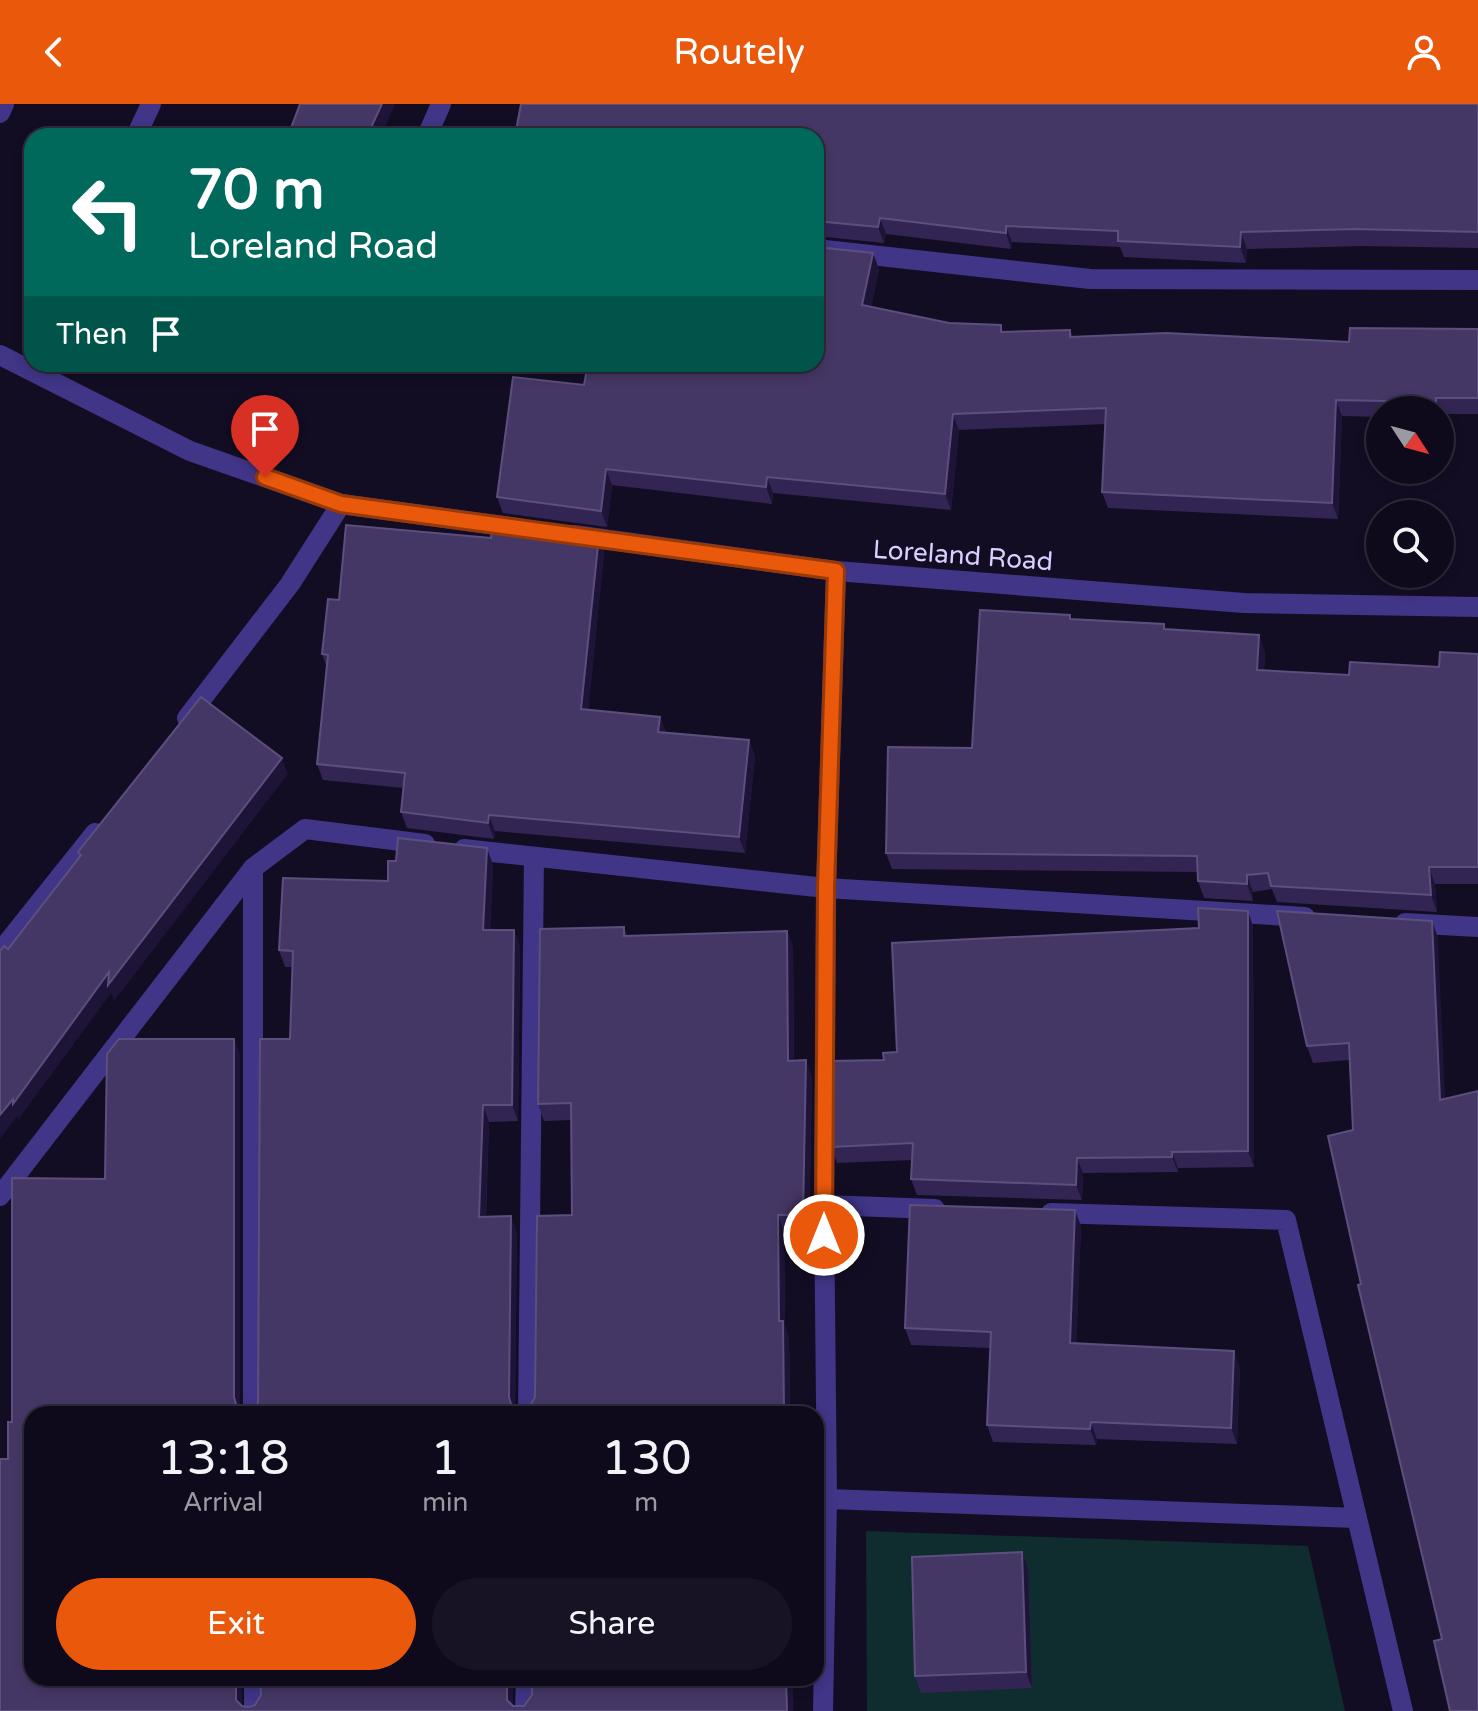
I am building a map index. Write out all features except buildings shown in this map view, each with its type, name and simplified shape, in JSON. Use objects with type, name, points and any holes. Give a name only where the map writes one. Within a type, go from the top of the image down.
[{"type":"street","points":[[0,113],[4,104]]},
{"type":"street","points":[[140,128],[151,104]]},
{"type":"street","points":[[430,128],[441,104]]},
{"type":"street","points":[[824,250],[1090,279],[1478,280]]},
{"type":"street","name":"Loreland Road","points":[[0,355],[24,364]]},
{"type":"street","name":"Loreland Road","points":[[42,372],[190,451],[341,504],[836,571],[1244,603],[1478,607]]},
{"type":"street","points":[[177,730],[290,584],[341,504]]},
{"type":"street","points":[[824,1658],[827,1499],[824,1205],[826,888],[836,571]]},
{"type":"street","points":[[0,952],[108,816]]},
{"type":"street","points":[[0,1196],[253,868],[305,829],[826,888],[1319,918]]},
{"type":"street","points":[[528,1406],[534,857]]},
{"type":"street","points":[[253,868],[253,1406]]},
{"type":"street","points":[[1383,921],[1478,927]]},
{"type":"street","points":[[824,1205],[952,1210]]},
{"type":"street","points":[[1031,1212],[1286,1220],[1403,1711]]},
{"type":"street","points":[[827,1499],[1357,1518]]},
{"type":"street","points":[[254,1686],[254,1711]]},
{"type":"street","points":[[525,1711],[526,1686]]},
{"type":"street","points":[[823,1686],[823,1711]]},
{"type":"green space","points":[[866,1531],[1308,1546],[1345,1711],[867,1711]]},
{"type":"route","points":[[265,477],[341,504],[836,571],[826,888],[824,1235]]}]
